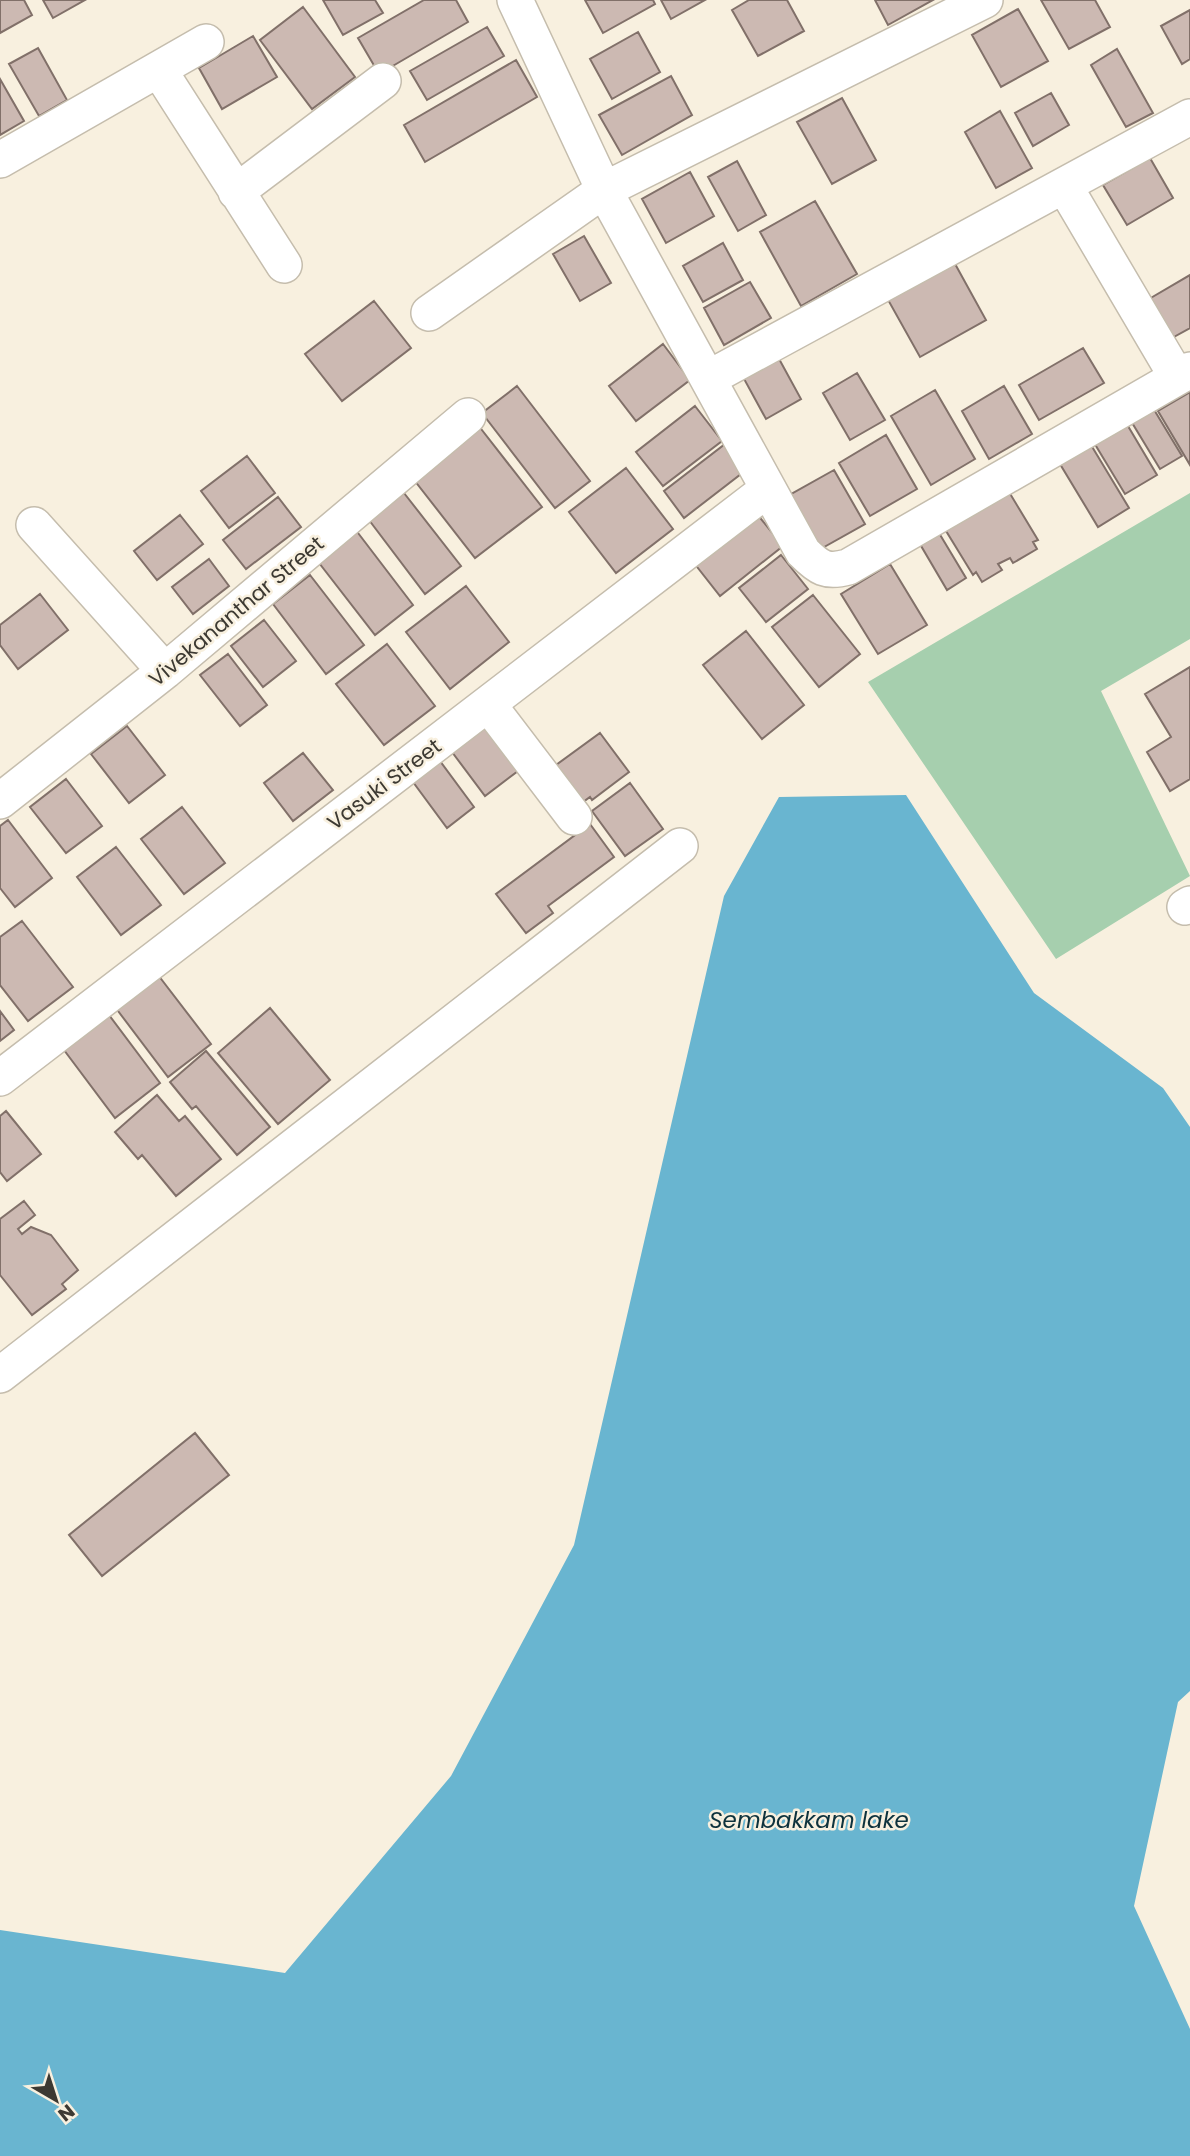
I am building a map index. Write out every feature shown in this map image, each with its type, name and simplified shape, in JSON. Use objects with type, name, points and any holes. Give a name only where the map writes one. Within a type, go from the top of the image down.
[{"type":"street","points":[[515,0],[604,190],[768,489],[803,552],[816,565],[832,572],[848,567],[1183,373],[1065,187]]},
{"type":"street","points":[[429,313],[604,190],[985,0]]},
{"type":"street","points":[[0,160],[206,42]]},
{"type":"street","points":[[159,70],[284,265]]},
{"type":"street","points":[[236,192],[383,81]]},
{"type":"street","points":[[709,378],[1190,117]]},
{"type":"street","name":"Vivekananthar Street","points":[[0,801],[165,671],[468,416]]},
{"type":"street","name":"Vasuki Street","points":[[0,1078],[768,489]]},
{"type":"street","points":[[34,525],[165,671]]},
{"type":"street","points":[[488,704],[574,817]]},
{"type":"street","points":[[0,1375],[680,846]]},
{"type":"green space","points":[[1190,493],[1190,639],[1101,691],[1190,876],[1056,959],[868,682]]},
{"type":"water","name":"Sembakkam lake","points":[[906,795],[1034,993],[1163,1088],[1190,1127],[1190,1691],[1178,1702],[1134,1906],[1190,2029],[1190,2156],[0,2156],[0,1930],[285,1973],[451,1776],[574,1545],[724,896],[779,797]]},
{"type":"building","points":[[0,0],[24,0],[32,15],[0,33]]},
{"type":"building","points":[[43,0],[85,0],[53,18]]},
{"type":"building","points":[[323,0],[375,0],[383,13],[343,35]]},
{"type":"building","points":[[424,0],[456,0],[468,22],[379,74],[358,38]]},
{"type":"building","points":[[585,0],[653,0],[655,4],[603,33]]},
{"type":"building","points":[[661,0],[705,0],[671,19]]},
{"type":"building","points":[[749,0],[787,0],[804,31],[758,56],[732,10]]},
{"type":"building","points":[[875,0],[933,0],[888,25]]},
{"type":"building","points":[[1041,0],[1095,0],[1110,27],[1069,49]]},
{"type":"building","points":[[303,7],[355,77],[312,109],[260,40]]},
{"type":"building","points":[[1018,9],[1048,61],[1001,87],[972,35]]},
{"type":"building","points":[[1190,10],[1190,59],[1182,64],[1161,26]]},
{"type":"building","points":[[487,27],[504,56],[427,100],[410,71]]},
{"type":"building","points":[[638,32],[660,72],[612,99],[590,59]]},
{"type":"building","points":[[253,36],[277,77],[222,109],[199,68]]},
{"type":"building","points":[[38,48],[67,100],[39,116],[9,64]]},
{"type":"building","points":[[1117,49],[1153,113],[1126,127],[1091,65]]},
{"type":"building","points":[[516,60],[537,97],[425,162],[404,125]]},
{"type":"building","points":[[671,76],[692,115],[622,155],[599,115]]},
{"type":"building","points":[[0,79],[24,121],[0,135]]},
{"type":"building","points":[[1051,93],[1069,125],[1033,146],[1015,113]]},
{"type":"building","points":[[842,98],[876,160],[832,184],[797,122]]},
{"type":"building","points":[[1000,111],[1032,168],[996,188],[965,132]]},
{"type":"building","points":[[1150,158],[1173,198],[1127,225],[1103,185]]},
{"type":"building","points":[[737,161],[766,215],[738,231],[708,177]]},
{"type":"building","points":[[690,172],[714,216],[666,243],[642,199]]},
{"type":"building","points":[[815,201],[857,274],[801,306],[760,232]]},
{"type":"building","points":[[584,236],[611,283],[580,301],[553,254]]},
{"type":"building","points":[[723,243],[743,280],[703,302],[683,266]]},
{"type":"building","points":[[954,262],[986,320],[920,357],[887,298]]},
{"type":"building","points":[[1190,275],[1190,328],[1172,338],[1149,299]]},
{"type":"building","points":[[750,282],[771,318],[724,345],[704,308]]},
{"type":"building","points":[[374,301],[411,348],[342,401],[305,354]]},
{"type":"building","points":[[663,344],[690,380],[636,421],[609,386]]},
{"type":"building","points":[[1083,348],[1104,383],[1039,420],[1019,385]]},
{"type":"building","points":[[778,357],[801,399],[766,419],[743,377]]},
{"type":"building","points":[[857,373],[885,420],[850,440],[823,393]]},
{"type":"building","points":[[517,386],[590,481],[555,508],[482,413]]},
{"type":"building","points":[[1004,386],[1032,434],[989,459],[962,411]]},
{"type":"building","points":[[935,390],[975,459],[931,485],[891,416]]},
{"type":"building","points":[[1190,392],[1190,465],[1158,411]]},
{"type":"building","points":[[695,406],[722,441],[663,486],[636,452]]},
{"type":"building","points":[[1153,408],[1182,456],[1160,469],[1131,421]]},
{"type":"building","points":[[1125,421],[1157,475],[1125,494],[1093,441]]},
{"type":"building","points":[[478,425],[542,507],[475,558],[411,476]]},
{"type":"building","points":[[886,435],[917,489],[870,516],[839,463]]},
{"type":"building","points":[[729,441],[750,467],[684,518],[664,491]]},
{"type":"building","points":[[1091,445],[1129,508],[1098,527],[1060,464]]},
{"type":"building","points":[[247,456],[275,493],[229,528],[201,491]]},
{"type":"building","points":[[626,468],[673,529],[616,573],[569,512]]},
{"type":"building","points":[[834,470],[865,524],[817,551],[786,497]]},
{"type":"building","points":[[1006,487],[1038,540],[1033,542],[1037,549],[1013,563],[1010,558],[998,564],[1002,570],[982,582],[976,572],[973,575],[943,526]]},
{"type":"building","points":[[404,493],[461,566],[425,594],[369,520]]},
{"type":"building","points":[[278,497],[301,527],[246,569],[223,540]]},
{"type":"building","points":[[757,514],[783,546],[720,596],[694,563]]},
{"type":"building","points":[[180,515],[203,544],[157,580],[134,551]]},
{"type":"building","points":[[936,528],[966,578],[947,590],[917,539]]},
{"type":"building","points":[[355,529],[413,605],[375,635],[316,559]]},
{"type":"building","points":[[781,555],[808,589],[766,622],[739,588]]},
{"type":"building","points":[[209,559],[229,586],[193,614],[172,587]]},
{"type":"building","points":[[890,564],[927,625],[878,654],[841,594]]},
{"type":"building","points":[[310,575],[364,645],[326,674],[273,604]]},
{"type":"building","points":[[466,586],[509,642],[450,689],[406,632]]},
{"type":"building","points":[[40,594],[68,630],[18,669],[0,645],[0,625]]},
{"type":"building","points":[[813,595],[860,654],[819,687],[772,627]]},
{"type":"building","points":[[264,620],[296,661],[263,687],[231,646]]},
{"type":"building","points":[[746,631],[804,705],[762,739],[703,665]]},
{"type":"building","points":[[387,644],[435,706],[384,745],[336,684]]},
{"type":"building","points":[[228,654],[267,705],[240,726],[200,675]]},
{"type":"building","points":[[1190,667],[1190,779],[1170,791],[1147,752],[1171,737],[1145,694]]},
{"type":"building","points":[[482,723],[518,771],[485,796],[449,748]]},
{"type":"building","points":[[127,726],[165,775],[129,803],[91,754]]},
{"type":"building","points":[[600,733],[629,772],[592,800],[590,797],[583,802],[556,765]]},
{"type":"building","points":[[303,753],[333,790],[293,821],[264,783]]},
{"type":"building","points":[[440,761],[474,807],[447,828],[413,782]]},
{"type":"building","points":[[66,779],[102,826],[66,853],[30,807]]},
{"type":"building","points":[[630,783],[663,829],[625,856],[592,811]]},
{"type":"building","points":[[182,807],[225,863],[184,894],[141,839]]},
{"type":"building","points":[[8,820],[52,878],[15,907],[0,888],[0,826]]},
{"type":"building","points":[[590,824],[614,857],[548,906],[553,913],[526,933],[496,894]]},
{"type":"building","points":[[116,847],[161,905],[121,935],[77,877]]},
{"type":"building","points":[[22,921],[73,987],[28,1021],[0,985],[0,937]]},
{"type":"building","points":[[155,971],[211,1044],[168,1077],[112,1003]]},
{"type":"building","points":[[270,1008],[330,1080],[278,1124],[218,1053]]},
{"type":"building","points":[[0,1011],[14,1030],[0,1041]]},
{"type":"building","points":[[106,1011],[160,1083],[115,1118],[61,1046]]},
{"type":"building","points":[[206,1051],[270,1127],[237,1155],[196,1106],[192,1109],[170,1082]]},
{"type":"building","points":[[157,1095],[179,1121],[185,1116],[221,1159],[176,1196],[142,1155],[138,1159],[115,1132]]},
{"type":"building","points":[[6,1111],[41,1154],[7,1181],[0,1172],[0,1116]]},
{"type":"building","points":[[24,1201],[35,1215],[18,1229],[22,1234],[31,1227],[51,1235],[78,1270],[62,1284],[66,1289],[32,1315],[0,1275],[0,1219]]},
{"type":"building","points":[[195,1433],[229,1475],[102,1576],[69,1535]]}]
